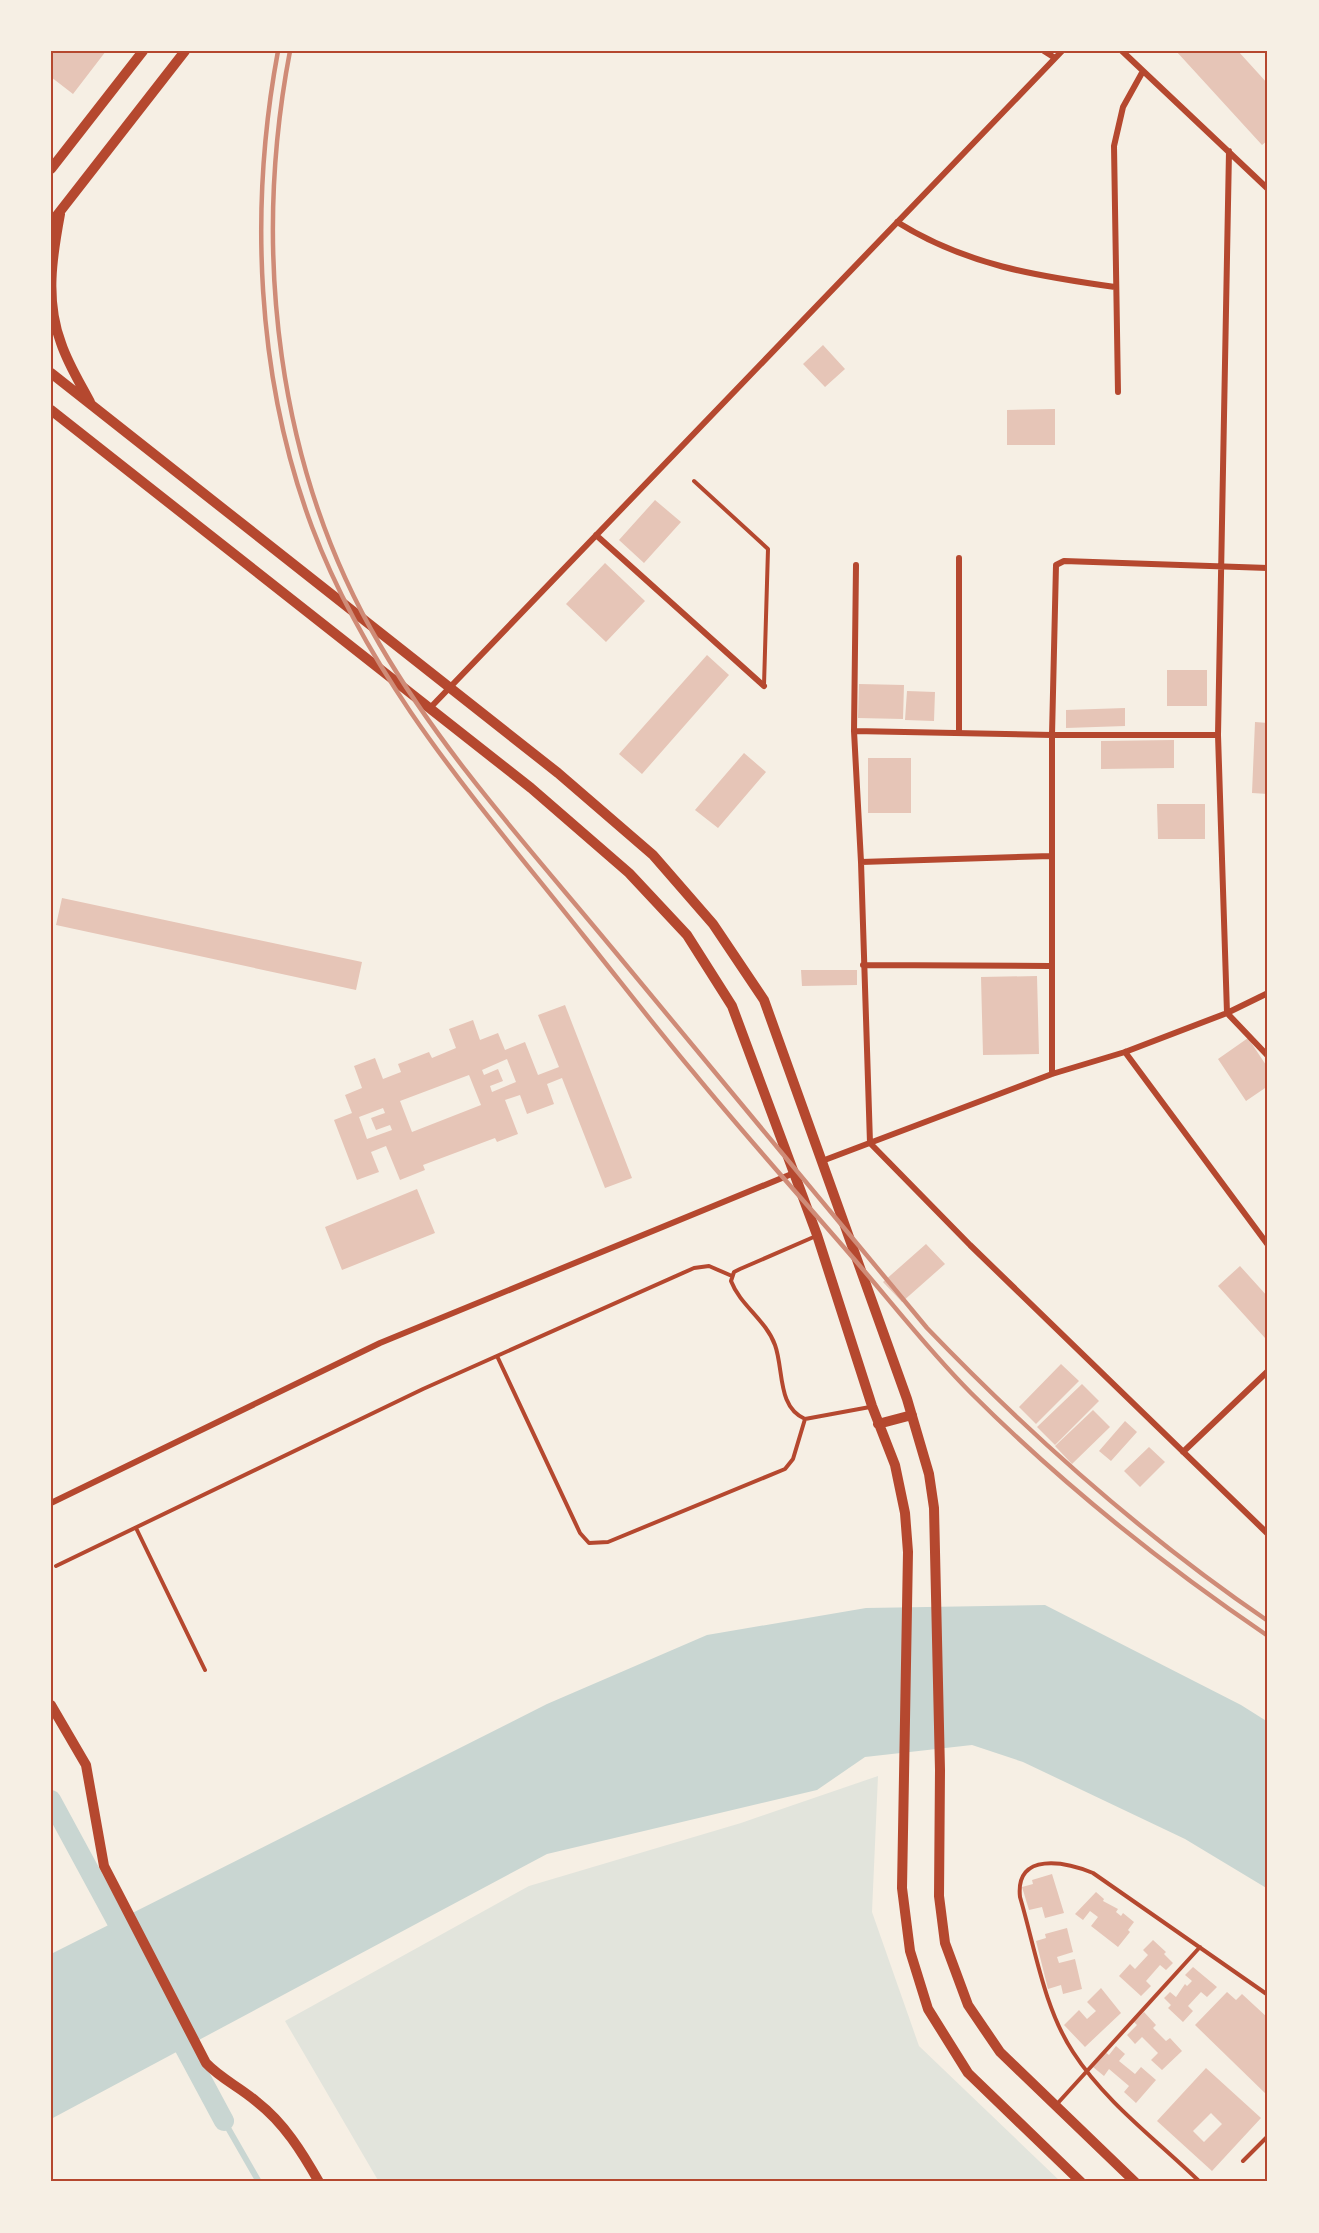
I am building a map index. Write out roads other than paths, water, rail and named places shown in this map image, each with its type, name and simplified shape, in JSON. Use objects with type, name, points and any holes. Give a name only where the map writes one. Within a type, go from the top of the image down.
[{"type":"street","points":[[51,169],[143,51]]},
{"type":"street","points":[[51,223],[185,51]]},
{"type":"street","points":[[1044,51],[1055,58]]},
{"type":"street","points":[[430,708],[1062,51]]},
{"type":"street","points":[[1122,51],[1268,189]]},
{"type":"street","points":[[1118,392],[1114,146],[1123,107],[1143,70]]},
{"type":"street","points":[[1229,151],[1218,735],[1227,1013],[1268,1056]]},
{"type":"street","points":[[61,211],[52,256],[51,310],[61,345],[92,405]]},
{"type":"street","points":[[897,222],[936,245],[967,257],[1050,277],[1115,287]]},
{"type":"street","points":[[51,373],[558,773],[653,855],[713,924],[764,1000],[912,1415],[929,1474],[934,1508],[935,1550],[940,1770],[939,1896],[945,1943],[968,2004],[1000,2052],[1135,2182]]},
{"type":"street","points":[[51,410],[531,788],[629,873],[687,935],[732,1006],[817,1235],[878,1424],[895,1465],[905,1513],[908,1552],[902,1888],[910,1951],[928,2009],[968,2073],[1081,2182]]},
{"type":"street","points":[[596,535],[764,686]]},
{"type":"street","points":[[959,558],[959,734]]},
{"type":"street","points":[[1052,1074],[1050,966],[1056,565],[1064,561],[1268,568]]},
{"type":"street","points":[[856,565],[854,731],[861,862],[870,1143],[970,1245],[1268,1534]]},
{"type":"street","points":[[854,731],[959,734],[1218,735]]},
{"type":"street","points":[[861,862],[1051,856]]},
{"type":"street","points":[[863,965],[1050,966]]},
{"type":"street","points":[[822,1161],[1052,1074],[1125,1052],[1227,1013],[1268,993]]},
{"type":"street","points":[[1125,1052],[1268,1245]]},
{"type":"street","points":[[51,1503],[380,1343],[794,1173]]},
{"type":"street","points":[[1183,1452],[1268,1371]]},
{"type":"street","points":[[878,1424],[912,1415]]},
{"type":"street","points":[[51,1705],[86,1765],[91,1782],[93,1809],[104,1866],[206,2063],[220,2078],[256,2100],[276,2118],[291,2136],[319,2182]]},
{"type":"lane","points":[[694,481],[768,549],[764,686]]},
{"type":"lane","points":[[732,1276],[740,1269],[817,1235]]},
{"type":"lane","points":[[56,1566],[423,1389],[694,1268],[709,1266],[732,1276]]},
{"type":"lane","points":[[732,1276],[736,1290],[771,1336],[790,1409],[805,1419],[872,1406]]},
{"type":"lane","points":[[497,1356],[580,1533],[589,1543],[608,1542],[785,1469],[793,1459],[805,1419]]},
{"type":"lane","points":[[136,1528],[205,1670]]},
{"type":"lane","points":[[1200,2182],[1116,2102],[1072,2052],[1049,1997],[1020,1897],[1019,1884],[1023,1875],[1029,1868],[1049,1863],[1071,1864],[1093,1873],[1268,1995]]},
{"type":"lane","points":[[1056,2106],[1200,1947]]},
{"type":"lane","points":[[1243,2161],[1268,2136]]},
{"type":"waterway","points":[[51,1800],[129,1944]]},
{"type":"waterway","points":[[173,2026],[224,2121]]},
{"type":"waterway","points":[[224,2121],[259,2182]]},
{"type":"railway","points":[[278,51],[263,170],[261,231],[263,291],[269,352],[279,411],[293,470],[312,527],[336,584],[365,639],[397,691],[468,790],[666,1039],[955,1376],[1006,1427],[1114,1522],[1268,1636]]},
{"type":"railway","points":[[290,51],[279,126],[273,203],[274,280],[282,356],[296,432],[317,506],[345,577],[380,645],[405,686],[490,801],[927,1328],[1007,1408],[1090,1484],[1177,1555],[1268,1621]]}]
